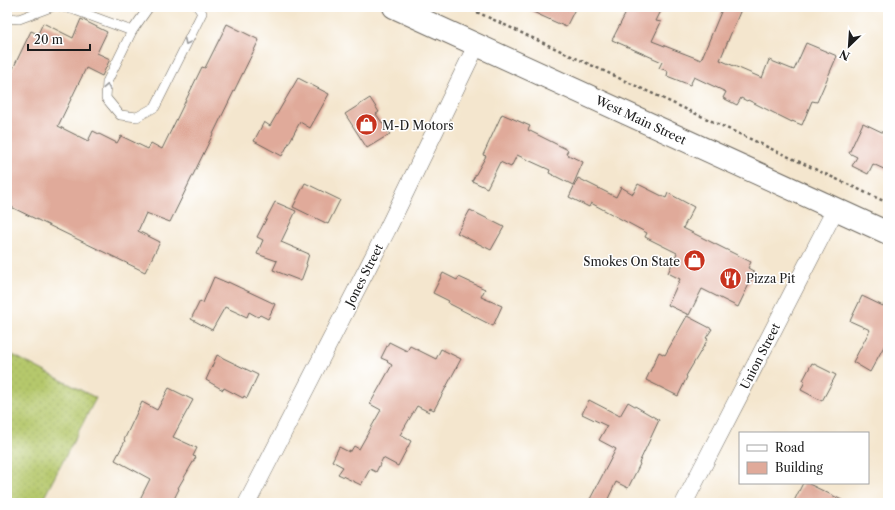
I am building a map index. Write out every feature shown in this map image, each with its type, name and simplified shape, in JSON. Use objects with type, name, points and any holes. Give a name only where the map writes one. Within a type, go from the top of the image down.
[{"type":"main road","name":"West Main Street","points":[[394,7],[888,234]]},
{"type":"street","name":"Jones Street","points":[[247,503],[386,230],[477,44]]},
{"type":"street","name":"Union Street","points":[[684,503],[835,210]]},
{"type":"lane","points":[[7,18],[19,19],[51,7]]},
{"type":"lane","points":[[62,7],[76,10],[132,31]]},
{"type":"lane","points":[[149,7],[132,31],[108,82],[106,98],[120,115],[137,116],[155,107],[201,9]]},
{"type":"path","points":[[466,7],[888,203]]},
{"type":"green space","points":[[7,352],[96,398],[41,503],[7,503]]},
{"type":"building","points":[[522,7],[576,7],[566,27]]},
{"type":"building","points":[[629,7],[663,7],[656,21],[661,22],[652,41],[701,60],[723,7],[742,7],[720,60],[762,78],[769,60],[794,70],[806,43],[837,56],[817,102],[812,101],[802,125],[792,122],[748,100],[747,101],[741,98],[737,105],[723,98],[726,92],[694,77],[690,85],[667,76],[668,71],[659,68],[662,62],[612,40]]},
{"type":"building","points":[[81,19],[107,32],[97,53],[110,59],[102,76],[86,68],[58,126],[88,141],[93,131],[117,143],[121,136],[148,149],[151,143],[162,149],[202,67],[205,68],[227,24],[259,40],[170,222],[146,213],[138,231],[160,242],[145,272],[7,205],[7,81],[31,31],[38,34],[43,23],[73,38]]},
{"type":"building","points":[[298,78],[329,94],[310,128],[300,122],[282,156],[254,141],[264,122],[270,126]]},
{"type":"building","points":[[370,98],[379,112],[376,114],[390,134],[367,148],[345,114]]},
{"type":"building","points":[[502,114],[530,126],[528,130],[568,150],[566,154],[583,162],[573,185],[549,173],[550,170],[517,155],[511,167],[500,162],[487,188],[472,181],[486,156],[483,155]]},
{"type":"building","points":[[863,123],[888,135],[888,171],[873,164],[868,174],[852,166],[857,157],[849,153]]},
{"type":"building","points":[[578,178],[616,197],[621,187],[633,194],[638,184],[666,198],[668,193],[694,207],[683,228],[751,262],[748,268],[755,272],[738,307],[702,289],[689,315],[668,305],[680,279],[668,273],[677,253],[645,237],[647,233],[591,203],[589,207],[569,197]]},
{"type":"building","points":[[305,183],[340,200],[328,224],[293,207]]},
{"type":"building","points":[[275,202],[296,211],[281,242],[309,254],[307,265],[301,281],[273,270],[277,261],[257,254],[263,240],[257,237]]},
{"type":"building","points":[[470,210],[504,227],[491,250],[457,233]]},
{"type":"building","points":[[443,273],[457,280],[459,277],[485,289],[481,297],[502,306],[493,326],[448,303],[449,301],[433,293]]},
{"type":"building","points":[[214,277],[275,304],[268,319],[260,315],[258,317],[249,312],[247,317],[225,307],[212,330],[191,319],[200,301],[203,303]]},
{"type":"building","points":[[862,296],[883,306],[888,296],[888,339],[870,372],[853,362],[870,330],[850,321]]},
{"type":"building","points":[[687,316],[712,329],[706,338],[708,339],[686,376],[687,377],[678,396],[646,380],[659,352],[665,355]]},
{"type":"building","points":[[389,342],[407,351],[410,346],[436,359],[441,349],[461,359],[434,410],[430,408],[429,412],[417,406],[400,435],[411,441],[398,466],[383,458],[376,472],[370,469],[361,485],[338,474],[343,467],[332,461],[339,447],[349,452],[349,450],[351,451],[354,446],[359,449],[381,410],[370,404],[392,365],[387,362],[388,361],[381,358]]},
{"type":"building","points":[[217,355],[258,375],[247,398],[244,396],[243,398],[224,388],[223,390],[206,380]]},
{"type":"building","points":[[812,363],[836,375],[822,401],[801,390],[805,381],[803,380]]},
{"type":"building","points":[[169,388],[193,400],[173,437],[197,448],[193,456],[196,457],[178,488],[179,489],[172,503],[138,503],[150,479],[115,460],[142,402],[157,410]]},
{"type":"building","points":[[589,400],[620,416],[628,402],[659,420],[628,488],[616,482],[606,503],[588,503],[616,449],[599,440],[607,426],[582,414]]},
{"type":"building","points":[[802,484],[809,484],[848,503],[793,503]]},
{"type":"place","name":"M-D Motors","points":[[367,125]]},
{"type":"place","name":"Smokes On State","points":[[695,261]]},
{"type":"place","name":"Pizza Pit","points":[[730,278]]}]
